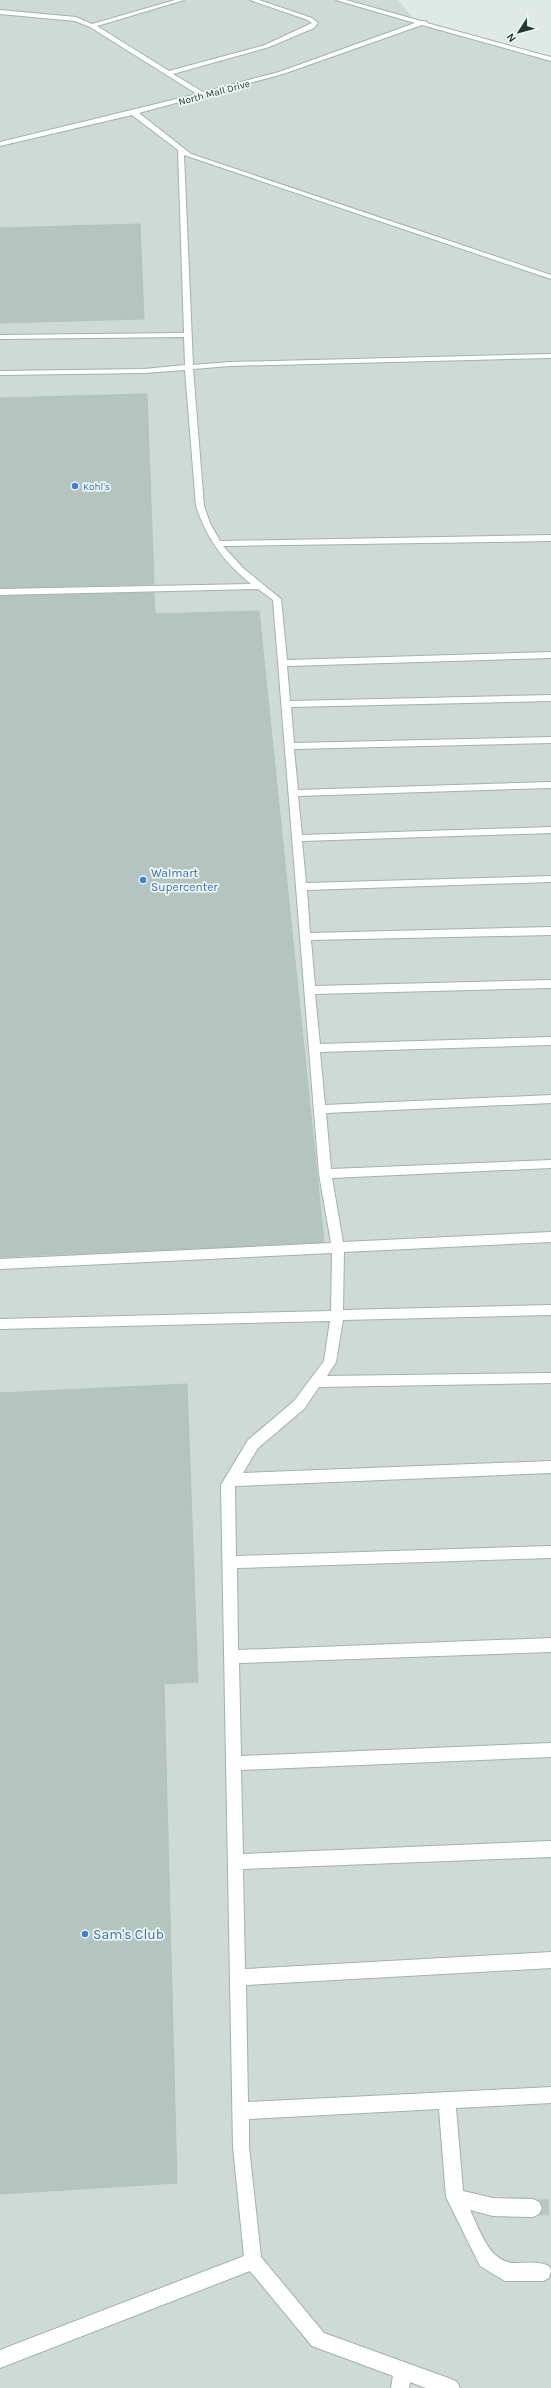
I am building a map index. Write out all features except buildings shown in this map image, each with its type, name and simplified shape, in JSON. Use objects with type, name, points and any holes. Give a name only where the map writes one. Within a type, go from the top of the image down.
[{"type":"street","points":[[92,26],[181,0]]},
{"type":"street","points":[[169,73],[266,46],[312,27],[315,23],[310,19],[253,0]]},
{"type":"street","points":[[339,0],[424,22],[551,59]]},
{"type":"street","points":[[0,12],[76,19],[92,26],[203,95]]},
{"type":"street","name":"North Mall Drive","points":[[0,144],[134,113],[281,73],[424,22]]},
{"type":"street","points":[[134,113],[181,151],[551,277]]},
{"type":"street","points":[[181,151],[189,367],[200,506],[205,524],[223,555],[277,599],[325,1174],[338,1246],[337,1316],[330,1362],[299,1405],[253,1444],[228,1485],[241,2147],[253,2261],[318,2340],[402,2379],[451,2388]]},
{"type":"street","points":[[0,337],[188,335]]},
{"type":"street","points":[[0,373],[144,371],[230,364],[551,356]]},
{"type":"street","points":[[216,544],[551,538]]},
{"type":"street","points":[[0,592],[260,586]]},
{"type":"street","points":[[282,663],[551,655]]},
{"type":"street","points":[[285,704],[551,698]]},
{"type":"street","points":[[289,746],[551,740]]},
{"type":"street","points":[[293,793],[551,785]]},
{"type":"street","points":[[297,838],[551,830]]},
{"type":"street","points":[[301,887],[551,879]]},
{"type":"street","points":[[305,937],[551,931]]},
{"type":"street","points":[[310,990],[551,984]]},
{"type":"street","points":[[314,1048],[551,1041]]},
{"type":"street","points":[[320,1109],[551,1099]]},
{"type":"street","points":[[325,1174],[551,1164]]},
{"type":"street","points":[[0,1264],[338,1246],[551,1237]]},
{"type":"street","points":[[0,1324],[551,1310]]},
{"type":"street","points":[[316,1382],[551,1378]]},
{"type":"street","points":[[232,1479],[551,1467]]},
{"type":"street","points":[[230,1562],[551,1552]]},
{"type":"street","points":[[232,1657],[551,1645]]},
{"type":"street","points":[[234,1763],[551,1750]]},
{"type":"street","points":[[236,1862],[551,1849]]},
{"type":"street","points":[[238,1977],[551,1960]]},
{"type":"street","points":[[240,2111],[551,2095]]},
{"type":"street","points":[[446,2100],[455,2198],[486,2260],[505,2272],[543,2272]]},
{"type":"street","points":[[455,2198],[493,2207],[533,2208]]},
{"type":"street","points":[[0,2359],[253,2261]]},
{"type":"shaded area","points":[[0,0],[398,0],[418,24],[424,22],[551,59],[551,2388],[0,2388]]},
{"type":"tunnel","points":[[533,2208],[551,2207]]},
{"type":"place","name":"Kohl's","points":[[75,486]]},
{"type":"place","name":"Walmart Supercenter","points":[[143,880]]},
{"type":"place","name":"Sam's Club","points":[[85,1934]]}]
